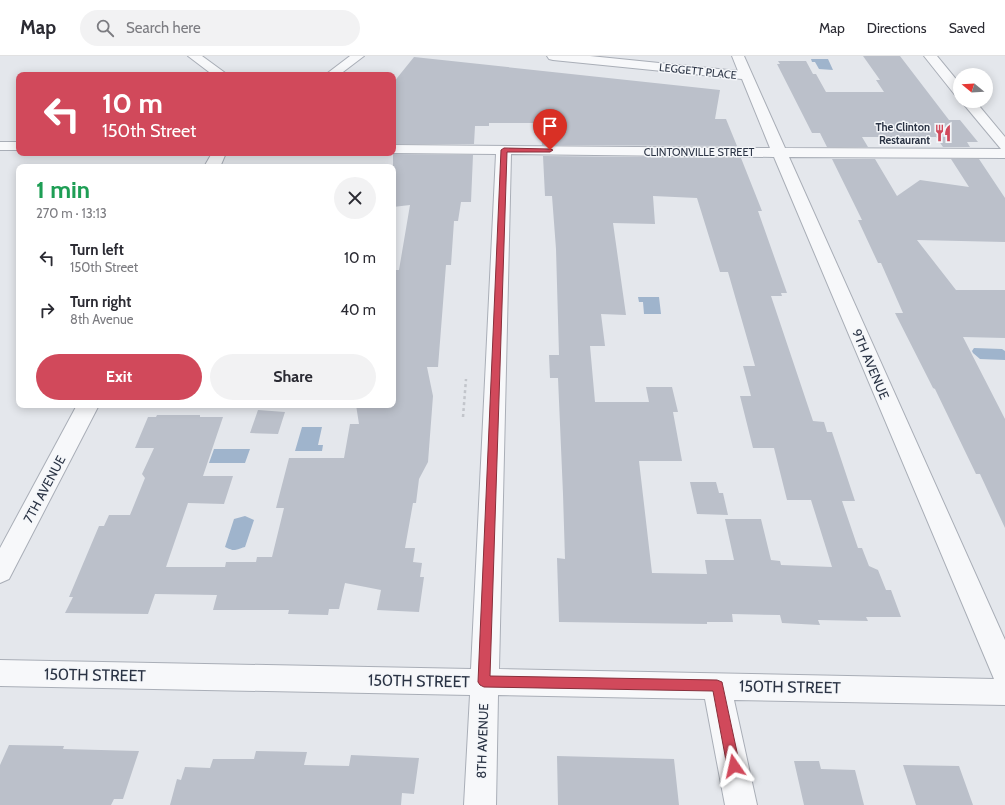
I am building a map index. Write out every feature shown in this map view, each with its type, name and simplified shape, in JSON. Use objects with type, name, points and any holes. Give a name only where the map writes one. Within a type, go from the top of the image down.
[{"type":"street","points":[[194,56],[218,72]]},
{"type":"street","points":[[335,72],[358,56]]},
{"type":"street","name":"LEGGETT PLACE","points":[[553,56],[747,76]]},
{"type":"street","name":"9TH AVENUE","points":[[738,56],[1005,672]]},
{"type":"street","points":[[930,56],[953,84]]},
{"type":"street","points":[[974,108],[1005,146]]},
{"type":"street","points":[[0,146],[16,146]]},
{"type":"street","name":"CLINTONVILLE STREET","points":[[396,149],[1005,154]]},
{"type":"street","name":"8TH AVENUE","points":[[480,805],[504,150]]},
{"type":"street","name":"7TH AVENUE","points":[[0,572],[86,408]]},
{"type":"street","name":"150TH STREET","points":[[0,673],[1005,692]]},
{"type":"street","points":[[717,686],[741,805]]},
{"type":"path","points":[[463,417],[466,379]]},
{"type":"water","points":[[811,59],[828,59],[833,70],[819,69],[815,62],[812,62]]},
{"type":"water","points":[[638,297],[659,297],[661,314],[644,314],[643,302],[639,302]]},
{"type":"water","points":[[974,348],[1002,349],[1005,351],[1005,360],[980,359],[973,353],[972,351]]},
{"type":"water","points":[[302,427],[322,427],[318,445],[323,445],[322,451],[295,451]]},
{"type":"water","points":[[214,449],[250,449],[245,463],[209,463]]},
{"type":"water","points":[[245,516],[254,520],[245,547],[231,550],[225,547],[234,519]]},
{"type":"building","points":[[863,56],[900,56],[949,120],[960,120],[978,142],[967,142],[970,147],[943,147],[936,137],[862,137],[868,147],[827,147],[820,133],[812,133],[777,64],[780,64],[778,61],[806,61],[813,74],[816,74],[826,92],[884,92],[876,80],[880,80]]},
{"type":"building","points":[[414,57],[720,90],[715,119],[726,119],[737,146],[542,145],[540,123],[489,123],[489,126],[475,126],[474,144],[396,144],[396,79]]},
{"type":"building","points":[[396,154],[473,155],[471,202],[461,202],[458,221],[454,221],[451,265],[446,265],[438,367],[427,367],[433,396],[428,462],[419,479],[416,503],[413,503],[405,548],[415,548],[413,562],[422,563],[420,577],[424,577],[419,612],[377,610],[381,590],[345,583],[339,609],[329,609],[328,615],[288,614],[289,610],[213,610],[217,595],[155,594],[148,614],[65,613],[73,597],[69,597],[99,526],[104,526],[109,515],[130,515],[145,478],[142,474],[154,448],[135,448],[148,417],[156,417],[157,415],[200,415],[200,417],[223,417],[203,476],[233,476],[224,504],[188,503],[166,567],[225,567],[226,562],[256,562],[257,557],[272,557],[284,508],[276,508],[289,458],[344,458],[350,424],[359,424],[356,408],[396,408],[396,270],[399,270],[410,205],[396,207],[396,164],[393,164],[393,156],[396,156]]},
{"type":"building","points":[[543,156],[741,158],[762,211],[758,211],[787,293],[781,293],[782,296],[771,296],[813,421],[824,422],[827,432],[832,432],[855,501],[842,501],[858,548],[862,548],[869,566],[878,570],[886,590],[891,590],[901,617],[866,617],[868,621],[818,620],[820,625],[782,623],[780,615],[732,614],[733,622],[707,622],[707,624],[559,622],[557,558],[565,559],[563,494],[558,378],[550,378],[549,355],[559,355],[556,249],[552,196],[545,196]],"holes":[[[653,196],[697,198],[720,272],[728,272],[755,366],[743,366],[751,396],[740,396],[753,448],[774,448],[787,500],[811,500],[832,567],[781,565],[780,561],[771,560],[761,519],[725,519],[734,560],[705,560],[707,574],[652,573],[639,461],[682,461],[673,412],[678,412],[672,387],[646,387],[649,402],[595,402],[590,346],[605,346],[601,314],[626,315],[613,223],[655,224]]]},
{"type":"building","points":[[832,159],[875,159],[897,196],[920,180],[969,187],[951,159],[979,159],[1005,198],[1005,242],[917,240],[956,290],[1005,290],[1005,338],[963,337],[1005,419],[1005,528],[980,474],[976,474],[935,389],[933,388],[895,313],[903,313],[881,263],[878,263],[858,220],[862,220]]},
{"type":"building","points":[[258,410],[285,412],[278,434],[250,433]]},
{"type":"building","points":[[690,482],[716,482],[719,493],[723,493],[728,515],[697,514]]},
{"type":"building","points":[[9,745],[64,746],[63,749],[139,751],[123,799],[114,799],[111,805],[0,805],[0,765]]},
{"type":"building","points":[[256,751],[307,752],[304,765],[349,766],[351,755],[419,758],[414,794],[402,793],[401,805],[170,805],[177,779],[181,780],[185,767],[210,768],[213,759],[254,759]]},
{"type":"building","points":[[557,756],[674,759],[679,805],[558,805]]},
{"type":"building","points":[[794,761],[819,761],[821,769],[855,770],[864,805],[804,805]]},
{"type":"building","points":[[903,765],[959,766],[973,805],[916,805]]},
{"type":"place","name":"The Clinton Restaurant","points":[[943,133]]},
{"type":"route","points":[[550,150],[504,150],[484,682],[717,686],[734,766]]}]
